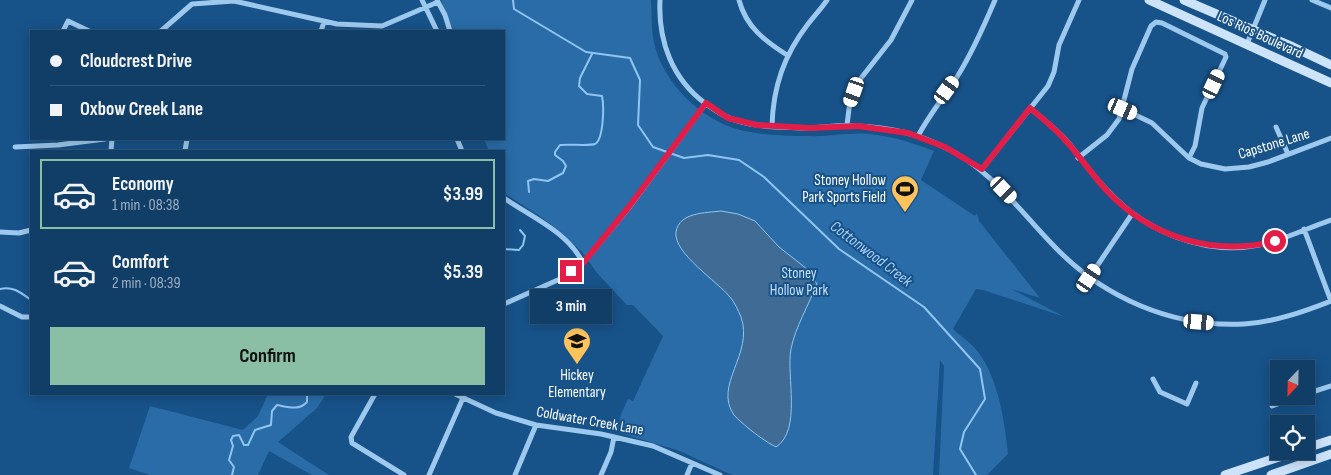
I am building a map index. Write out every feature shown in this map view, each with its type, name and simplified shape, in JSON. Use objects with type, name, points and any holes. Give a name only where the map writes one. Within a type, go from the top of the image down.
[{"type":"main road","name":"Los Rios Boulevard","points":[[1149,0],[1331,83]]},
{"type":"main road","name":"Los Rios Boulevard","points":[[1184,0],[1331,65]]},
{"type":"main road","points":[[1315,445],[1331,440]]},
{"type":"main road","points":[[1271,475],[1331,454]]},
{"type":"main road","points":[[1225,475],[1250,471],[1276,460]]},
{"type":"street","points":[[422,0],[437,30]]},
{"type":"street","points":[[660,0],[661,32],[669,60],[686,85],[720,113],[738,121],[772,126],[810,128],[847,125],[884,128],[918,136],[945,147],[982,169],[1011,198],[1054,247],[1089,278],[1128,301],[1151,310],[1175,317],[1213,323],[1245,324],[1298,314],[1331,301],[1304,229]]},
{"type":"street","points":[[740,0],[754,30],[765,42],[787,55]]},
{"type":"street","points":[[772,126],[776,88],[787,55],[827,0]]},
{"type":"street","points":[[847,125],[850,101],[858,82],[891,40],[912,0]]},
{"type":"street","points":[[918,136],[957,76],[978,39],[995,0]]},
{"type":"street","points":[[982,169],[1048,86],[1059,45],[1079,0]]},
{"type":"street","points":[[1247,44],[1265,0]]},
{"type":"street","points":[[1312,0],[1331,8]]},
{"type":"street","points":[[163,30],[192,4],[234,1],[324,22],[382,26],[438,1],[450,30]]},
{"type":"street","points":[[64,30],[68,22],[87,30]]},
{"type":"street","points":[[322,30],[324,22]]},
{"type":"street","points":[[1078,158],[1107,135],[1119,119],[1132,68],[1151,26],[1156,22],[1162,22],[1225,54],[1226,57],[1202,108],[1195,146],[1189,158]]},
{"type":"street","points":[[505,304],[560,279],[583,263],[628,208],[706,103]]},
{"type":"street","points":[[1030,108],[1067,142],[1078,158],[1108,192],[1132,214],[1162,231],[1180,238],[1217,246],[1258,246],[1331,220]]},
{"type":"street","name":"Capstone Lane","points":[[1123,109],[1152,123],[1189,158],[1214,167],[1236,170],[1268,162],[1331,138]]},
{"type":"street","points":[[1276,127],[1288,154]]},
{"type":"street","points":[[15,146],[58,145],[97,140]]},
{"type":"street","points":[[505,199],[535,216],[555,231],[579,255],[583,263]]},
{"type":"street","points":[[1089,278],[1132,214]]},
{"type":"street","points":[[0,232],[19,233],[30,230]]},
{"type":"street","points":[[0,306],[22,316],[30,316]]},
{"type":"street","points":[[1152,379],[1160,392],[1187,404],[1196,383]]},
{"type":"street","points":[[1315,391],[1331,386]]},
{"type":"street","points":[[374,395],[351,437],[352,442],[380,462],[404,475]]},
{"type":"street","name":"Coldwater Creek Lane","points":[[458,395],[496,413],[536,425],[614,437],[653,446],[720,475]]},
{"type":"street","points":[[429,475],[463,398]]},
{"type":"street","points":[[515,475],[536,425]]},
{"type":"street","points":[[601,475],[611,452],[614,437]]},
{"type":"street","points":[[687,475],[692,463]]},
{"type":"green space","name":"Stoney Hollow Park","points":[[441,0],[651,0],[654,42],[658,57],[665,71],[685,97],[711,118],[740,130],[757,133],[816,136],[869,134],[902,140],[934,151],[921,180],[975,216],[977,213],[979,221],[1040,298],[1011,289],[1065,317],[976,289],[953,329],[974,347],[989,369],[1002,412],[1008,454],[987,475],[939,475],[944,366],[940,360],[933,475],[732,475],[677,450],[620,433],[617,430],[621,414],[628,399],[633,401],[663,336],[633,305],[627,305],[597,273],[582,252],[561,232],[505,194],[505,150],[489,150],[484,140],[505,140],[505,30],[453,30]]},
{"type":"green space","points":[[268,395],[325,395],[317,408],[278,442],[329,475],[312,475],[269,451],[258,475],[150,475],[129,468],[150,406],[243,430],[258,416]]},
{"type":"shaded area","points":[[721,211],[738,214],[755,221],[779,247],[807,269],[817,284],[793,341],[790,360],[791,416],[789,428],[784,439],[776,447],[758,436],[739,420],[734,415],[729,404],[728,392],[730,381],[739,356],[744,331],[738,309],[732,299],[697,267],[681,249],[677,240],[676,232],[678,225],[688,217],[701,213]]},
{"type":"waterway","name":"Cottonwood Creek","points":[[513,0],[514,9],[586,52],[630,58],[640,80],[638,125],[653,147],[684,158],[708,155],[739,160],[764,177],[839,249],[924,307],[980,369],[985,399],[964,432],[960,449],[976,475]]},
{"type":"waterway","points":[[529,192],[528,181],[534,179],[548,181],[563,173],[566,166],[555,155],[560,145],[593,145],[598,141],[603,121],[602,96],[587,94],[579,86],[580,78],[592,54]]},
{"type":"waterway","points":[[505,249],[519,250],[523,245],[525,236],[520,230]]},
{"type":"waterway","points":[[0,289],[13,289],[30,299]]},
{"type":"waterway","points":[[232,475],[234,467],[229,460],[233,446],[231,440],[233,436],[239,435],[244,445],[248,445],[255,430],[271,425],[272,411],[277,405],[293,408],[300,407],[307,402],[307,395]]},
{"type":"place","name":"Stoney Hollow Park Sports Field","points":[[905,213]]},
{"type":"place","name":"Hickey Elementary","points":[[577,365]]},
{"type":"route","points":[[571,271],[583,263],[628,208],[706,103],[728,118],[757,125],[810,128],[847,125],[884,128],[908,133],[945,147],[982,169],[1030,108],[1067,142],[1078,158],[1124,207],[1132,214],[1162,231],[1198,243],[1217,246],[1258,246],[1275,241]]}]
